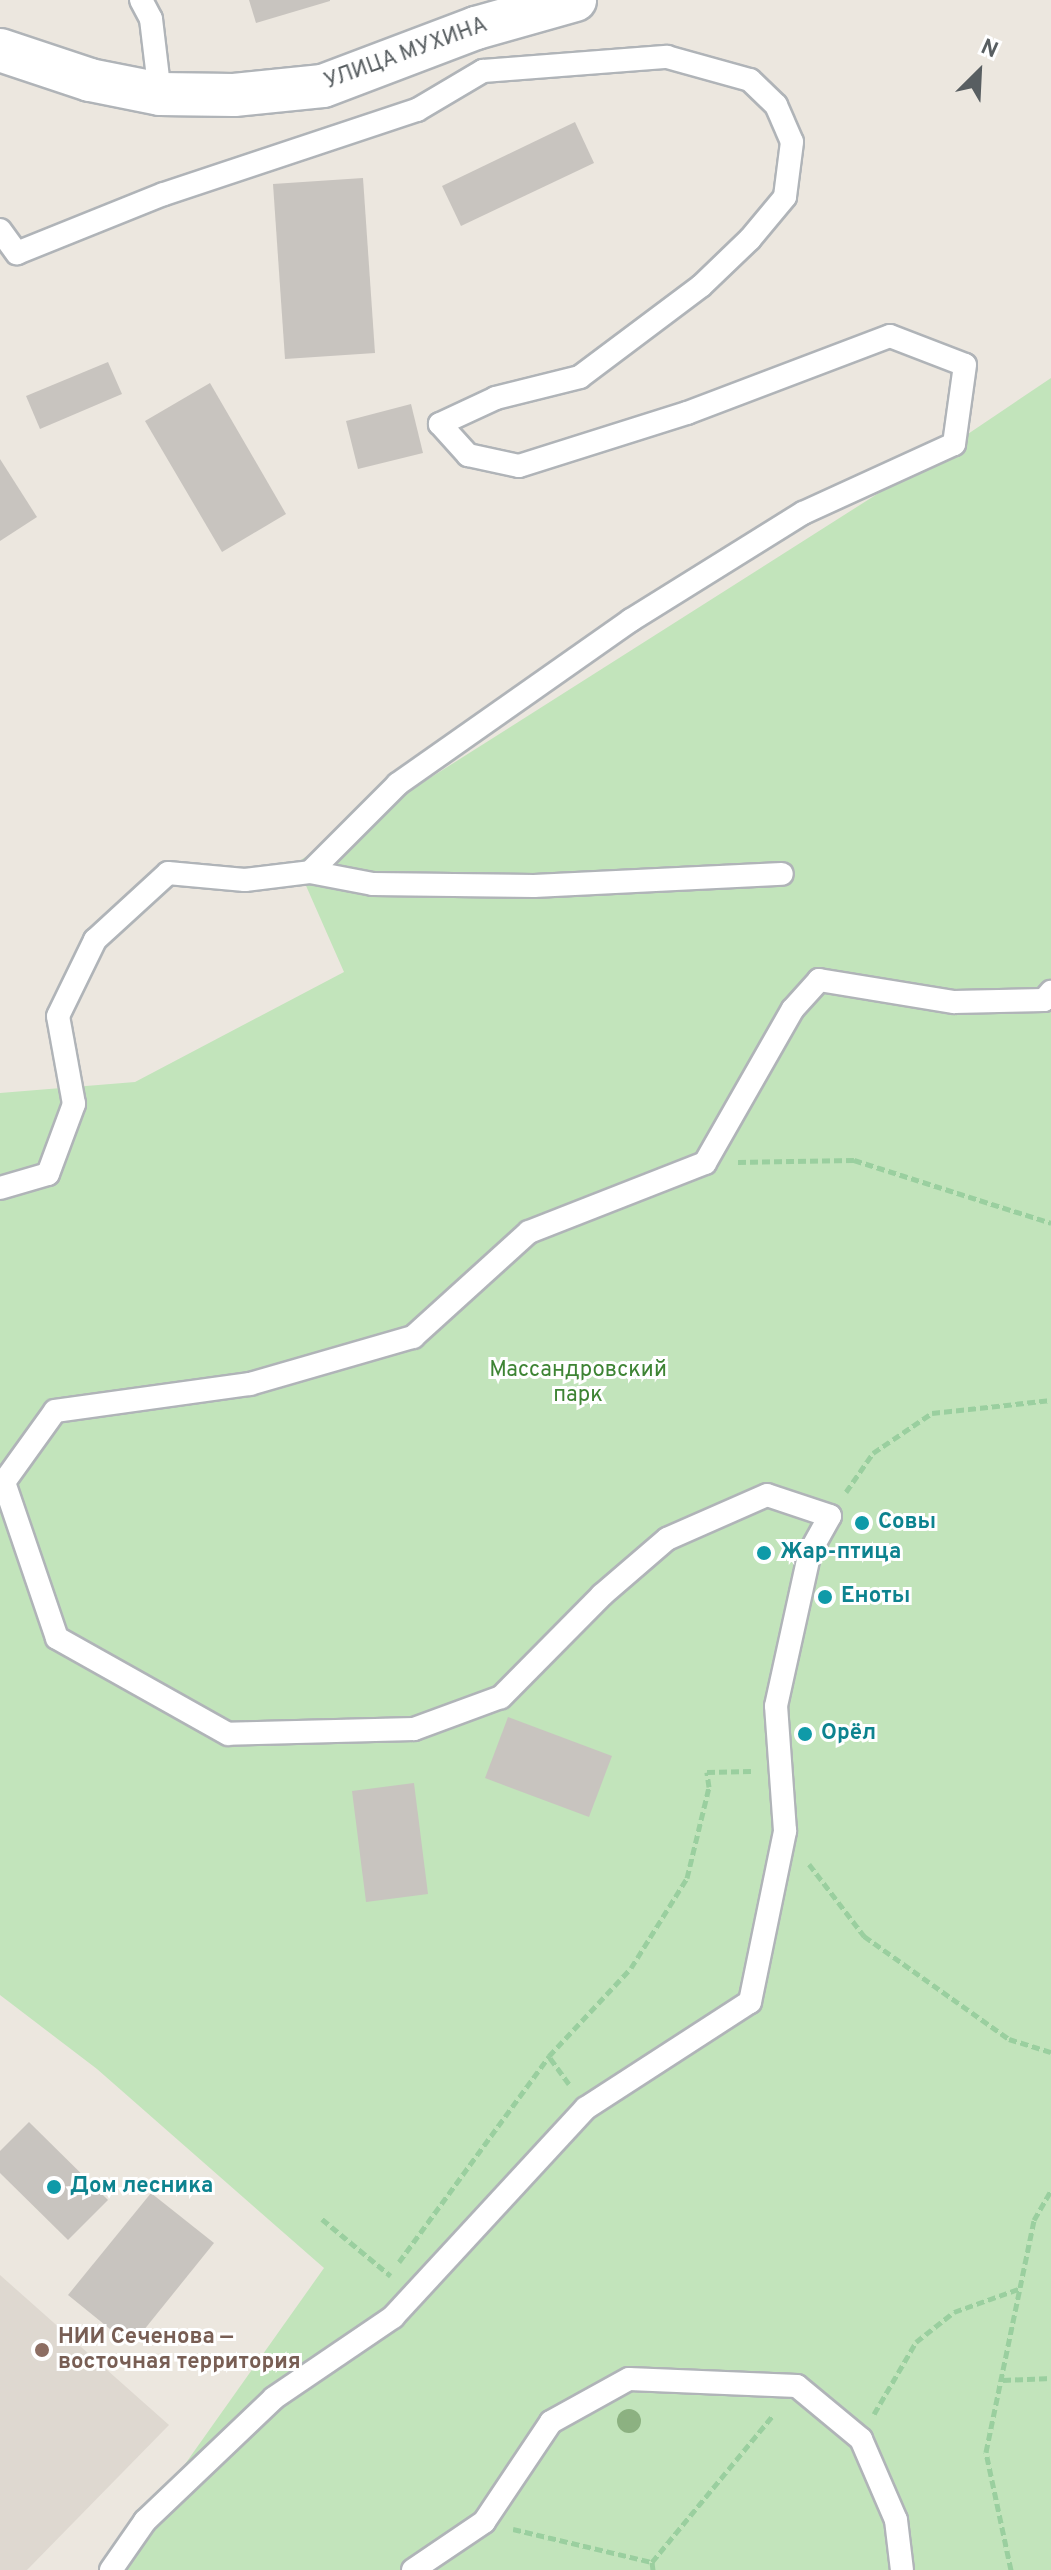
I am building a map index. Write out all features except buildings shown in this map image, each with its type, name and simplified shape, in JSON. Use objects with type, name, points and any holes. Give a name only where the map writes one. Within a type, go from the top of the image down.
[{"type":"street","name":"УЛИЦА МУХИНА","points":[[0,50],[90,80],[160,94],[234,95],[323,86],[476,28],[575,0]]},
{"type":"lane","points":[[141,0],[151,19],[160,94]]},
{"type":"lane","points":[[476,28],[483,71]]},
{"type":"lane","points":[[0,230],[17,253],[164,194],[417,110],[483,71],[667,57],[718,67],[750,80],[776,105],[792,142],[785,197],[701,286],[580,377],[496,398],[440,424],[468,455],[519,466],[687,413],[890,336],[965,365],[954,444],[803,513],[631,620],[398,784],[310,872]]},
{"type":"lane","points":[[0,1188],[48,1174],[74,1104],[58,1016],[95,940],[168,873],[245,880],[310,872],[373,884],[519,886],[782,874]]},
{"type":"lane","points":[[111,2570],[145,2521],[274,2398],[393,2317],[586,2108],[750,2002],[785,1831],[776,1706],[810,1552],[830,1516],[767,1495],[667,1539],[602,1595],[501,1697],[414,1729],[228,1734],[57,1638],[4,1482],[55,1411],[250,1384],[413,1337],[529,1232],[705,1163],[793,1009],[819,980],[954,1002],[1044,1000],[1051,992]]},
{"type":"lane","points":[[413,2570],[484,2522],[551,2422],[629,2379],[797,2386],[861,2439],[896,2520],[902,2570]]},
{"type":"path","points":[[705,1163],[854,1160],[1051,1223]]},
{"type":"path","points":[[830,1516],[873,1453],[932,1413],[1051,1400]]},
{"type":"path","points":[[390,2275],[466,2164],[549,2056],[631,1968],[687,1878],[709,1787],[707,1772],[780,1770]]},
{"type":"path","points":[[785,1831],[864,1936],[1009,2039],[1051,2052]]},
{"type":"path","points":[[549,2056],[586,2108]]},
{"type":"path","points":[[1011,2570],[986,2452],[1034,2220],[1051,2191]]},
{"type":"path","points":[[322,2219],[413,2294]]},
{"type":"path","points":[[861,2439],[916,2342],[954,2312],[1021,2288]]},
{"type":"path","points":[[1003,2380],[1051,2378]]},
{"type":"path","points":[[653,2570],[652,2562],[797,2386]]},
{"type":"path","points":[[484,2522],[652,2562]]},
{"type":"shaded area","name":"НИИ Сеченова — восточная территория","points":[[0,2275],[169,2425],[27,2570],[0,2570]]},
{"type":"green space","name":"Массандровский парк","points":[[1051,378],[1051,2570],[110,2570],[324,2268],[97,2069],[0,1995],[0,1093],[135,1082],[344,972],[296,863],[904,477]]},
{"type":"place","name":"Совы","points":[[862,1523]]},
{"type":"place","name":"Жар-птица","points":[[764,1553]]},
{"type":"place","name":"Еноты","points":[[825,1597]]},
{"type":"place","name":"Орёл","points":[[805,1734]]},
{"type":"place","name":"Дом лесника","points":[[54,2187]]},
{"type":"place","name":"НИИ Сеченова — восточная территория","points":[[42,2350]]}]
